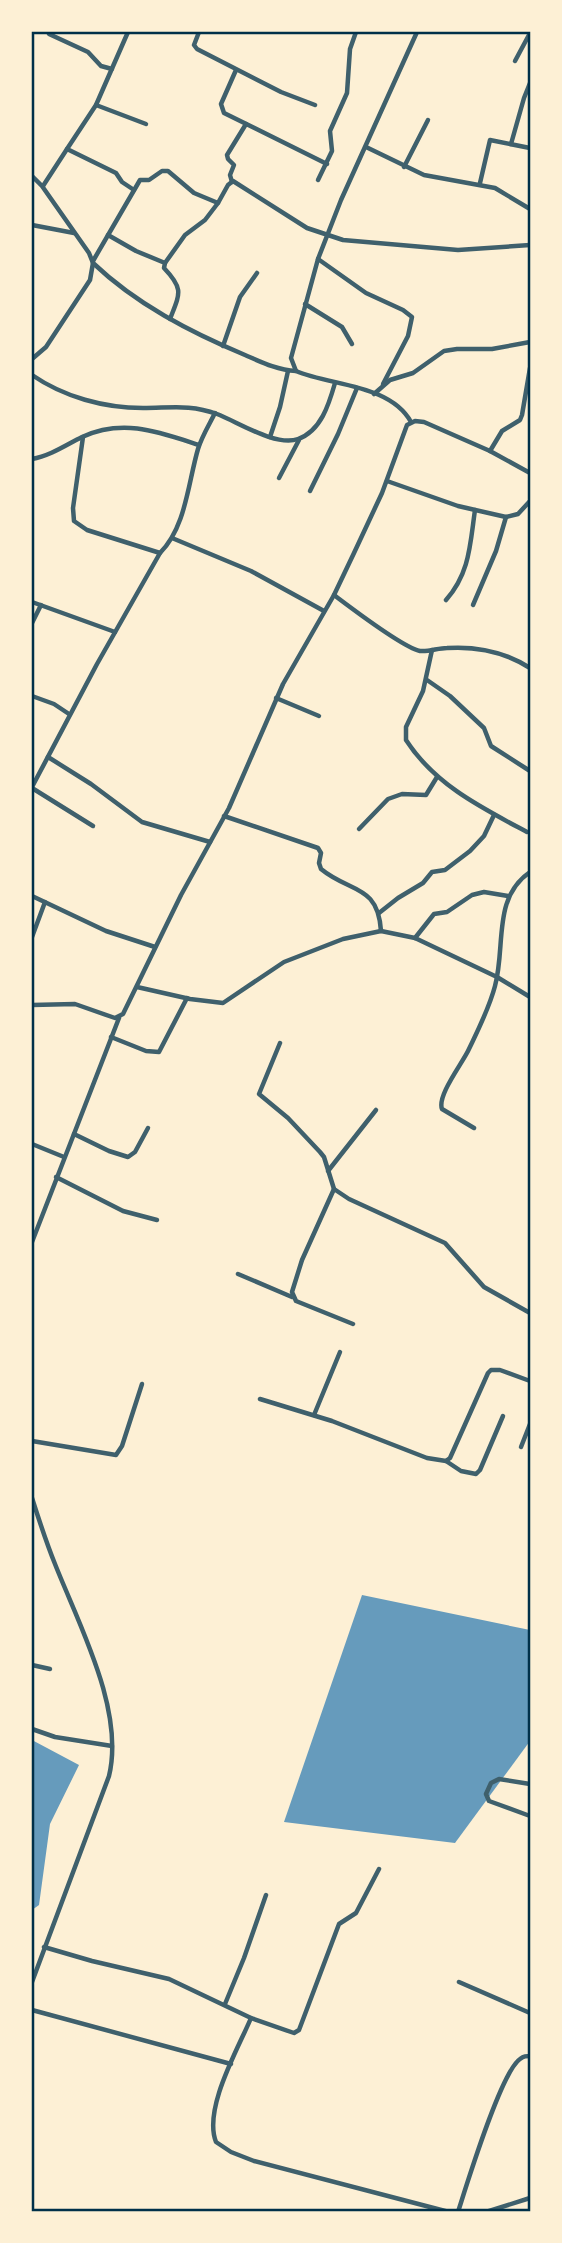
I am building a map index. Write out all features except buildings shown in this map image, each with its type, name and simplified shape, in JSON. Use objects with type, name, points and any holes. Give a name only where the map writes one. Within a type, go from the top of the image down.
[{"type":"street","points":[[43,187],[96,105],[128,32]]},
{"type":"street","points":[[199,32],[195,47],[236,71],[315,105]]},
{"type":"street","points":[[318,180],[333,146],[330,131],[348,86],[350,50],[356,32]]},
{"type":"street","points":[[296,371],[291,358],[318,259],[417,32]]},
{"type":"street","points":[[515,61],[530,33]]},
{"type":"street","points":[[49,34],[88,52],[98,64],[112,69]]},
{"type":"street","points":[[236,71],[221,107],[224,113],[327,163]]},
{"type":"street","points":[[511,144],[530,83]]},
{"type":"street","points":[[96,105],[146,124]]},
{"type":"street","points":[[404,167],[428,120]]},
{"type":"street","points":[[170,319],[179,289],[177,282],[163,266],[185,235],[205,220],[232,181],[230,174],[234,165],[227,155],[246,124]]},
{"type":"street","points":[[481,183],[490,139],[530,148]]},
{"type":"street","points":[[366,147],[424,174],[481,183],[495,188],[530,209]]},
{"type":"street","points":[[67,149],[116,173],[122,183],[134,190]]},
{"type":"street","points":[[32,359],[44,349],[90,279],[93,262],[141,180],[149,180],[166,171],[194,193],[218,203]]},
{"type":"street","points":[[32,176],[43,187],[93,262],[110,279],[170,319],[223,346],[288,371],[374,394],[401,409],[411,422]]},
{"type":"street","points":[[232,181],[296,222],[327,236],[356,243],[458,250],[530,244]]},
{"type":"street","points":[[32,225],[74,233]]},
{"type":"street","points":[[108,235],[165,263]]},
{"type":"street","points":[[318,259],[366,293],[412,317],[408,336],[383,384],[374,394]]},
{"type":"street","points":[[223,346],[240,297],[257,273]]},
{"type":"street","points":[[305,304],[342,327],[352,344]]},
{"type":"street","points":[[383,384],[413,373],[450,349],[492,349],[530,342]]},
{"type":"street","points":[[490,452],[502,431],[523,415],[530,368]]},
{"type":"street","points":[[270,437],[288,371]]},
{"type":"street","points":[[32,375],[48,386],[113,407],[148,408],[173,405],[215,413],[270,437],[299,439]]},
{"type":"street","points":[[279,478],[299,439],[318,424],[335,383]]},
{"type":"street","points":[[310,491],[357,388]]},
{"type":"street","points":[[93,826],[32,787],[115,632],[160,553],[172,538],[183,508],[199,445],[215,413]]},
{"type":"street","points":[[411,422],[424,422],[530,473]]},
{"type":"street","points":[[32,1242],[119,1017],[224,816],[276,698],[334,595],[411,422]]},
{"type":"street","points":[[32,458],[45,456],[83,437],[107,429],[150,428],[199,445]]},
{"type":"street","points":[[83,437],[73,508],[74,522],[87,530],[160,553]]},
{"type":"street","points":[[387,481],[475,510],[506,517],[518,514],[530,501]]},
{"type":"street","points":[[446,600],[459,585],[466,568],[475,510]]},
{"type":"street","points":[[473,605],[496,551],[506,517]]},
{"type":"street","points":[[172,538],[251,571],[324,611]]},
{"type":"street","points":[[334,595],[414,649],[487,650],[512,657],[530,667]]},
{"type":"street","points":[[32,602],[115,632]]},
{"type":"street","points":[[32,623],[41,605]]},
{"type":"street","points":[[432,650],[427,680],[404,734],[411,748],[437,777],[458,794],[527,832]]},
{"type":"street","points":[[427,680],[450,696],[484,728],[491,746],[530,771]]},
{"type":"street","points":[[32,696],[54,704],[69,714]]},
{"type":"street","points":[[276,698],[319,716]]},
{"type":"street","points":[[48,757],[104,793],[133,818],[161,830],[209,842]]},
{"type":"street","points":[[359,829],[388,799],[402,794],[426,795],[437,777]]},
{"type":"street","points":[[379,913],[419,886],[432,872],[445,870],[464,856],[484,836],[494,815]]},
{"type":"street","points":[[224,816],[318,848],[321,853],[318,863],[321,869],[371,898],[379,913],[381,931]]},
{"type":"street","points":[[474,1128],[449,1114],[440,1104],[478,1030],[497,977],[508,896],[530,872]]},
{"type":"street","points":[[415,938],[434,914],[447,912],[472,895],[484,892],[508,896]]},
{"type":"street","points":[[32,896],[106,931],[155,947]]},
{"type":"street","points":[[32,937],[45,902]]},
{"type":"street","points":[[137,987],[223,1003],[284,962],[343,939],[381,931],[415,938],[497,977],[530,997]]},
{"type":"street","points":[[111,1037],[146,1051],[159,1052],[187,998]]},
{"type":"street","points":[[32,1005],[75,1004],[109,1017],[119,1017]]},
{"type":"street","points":[[280,1043],[259,1094],[288,1118],[320,1152],[334,1189],[349,1199],[445,1243],[484,1287],[530,1313]]},
{"type":"street","points":[[328,1171],[376,1110]]},
{"type":"street","points":[[74,1134],[128,1157],[135,1152],[148,1128]]},
{"type":"street","points":[[32,1144],[64,1157]]},
{"type":"street","points":[[57,1177],[123,1210],[157,1220]]},
{"type":"street","points":[[293,1297],[293,1286],[302,1260],[334,1189]]},
{"type":"street","points":[[238,1274],[353,1324]]},
{"type":"street","points":[[314,1415],[340,1352]]},
{"type":"street","points":[[446,1461],[450,1458],[491,1370],[500,1370],[530,1381]]},
{"type":"street","points":[[32,1441],[116,1455],[122,1446],[142,1384]]},
{"type":"street","points":[[260,1399],[314,1415],[427,1458],[446,1461],[461,1471],[476,1474],[503,1416]]},
{"type":"street","points":[[521,1447],[530,1424]]},
{"type":"street","points":[[32,1498],[98,1675],[109,1714],[112,1746],[109,1776],[32,1982]]},
{"type":"street","points":[[32,1665],[50,1669]]},
{"type":"street","points":[[32,1729],[55,1737],[112,1746]]},
{"type":"street","points":[[530,1784],[499,1779],[491,1783],[486,1794],[489,1801],[530,1816]]},
{"type":"street","points":[[44,1947],[169,1979],[251,2018],[290,2033],[297,2032],[339,1924],[356,1913],[379,1869]]},
{"type":"street","points":[[225,2004],[266,1895]]},
{"type":"street","points":[[458,1982],[530,2013]]},
{"type":"street","points":[[32,2010],[231,2064]]},
{"type":"street","points":[[251,2018],[231,2064],[214,2115],[214,2136],[222,2147],[265,2164],[449,2211]]},
{"type":"street","points":[[458,2211],[500,2094],[517,2062],[522,2057],[530,2056]]},
{"type":"street","points":[[486,2211],[530,2198]]},
{"type":"water","points":[[362,1595],[530,1630],[530,1741],[455,1843],[284,1822]]},
{"type":"water","points":[[32,1740],[79,1765],[50,1824],[39,1905],[32,1910]]}]
